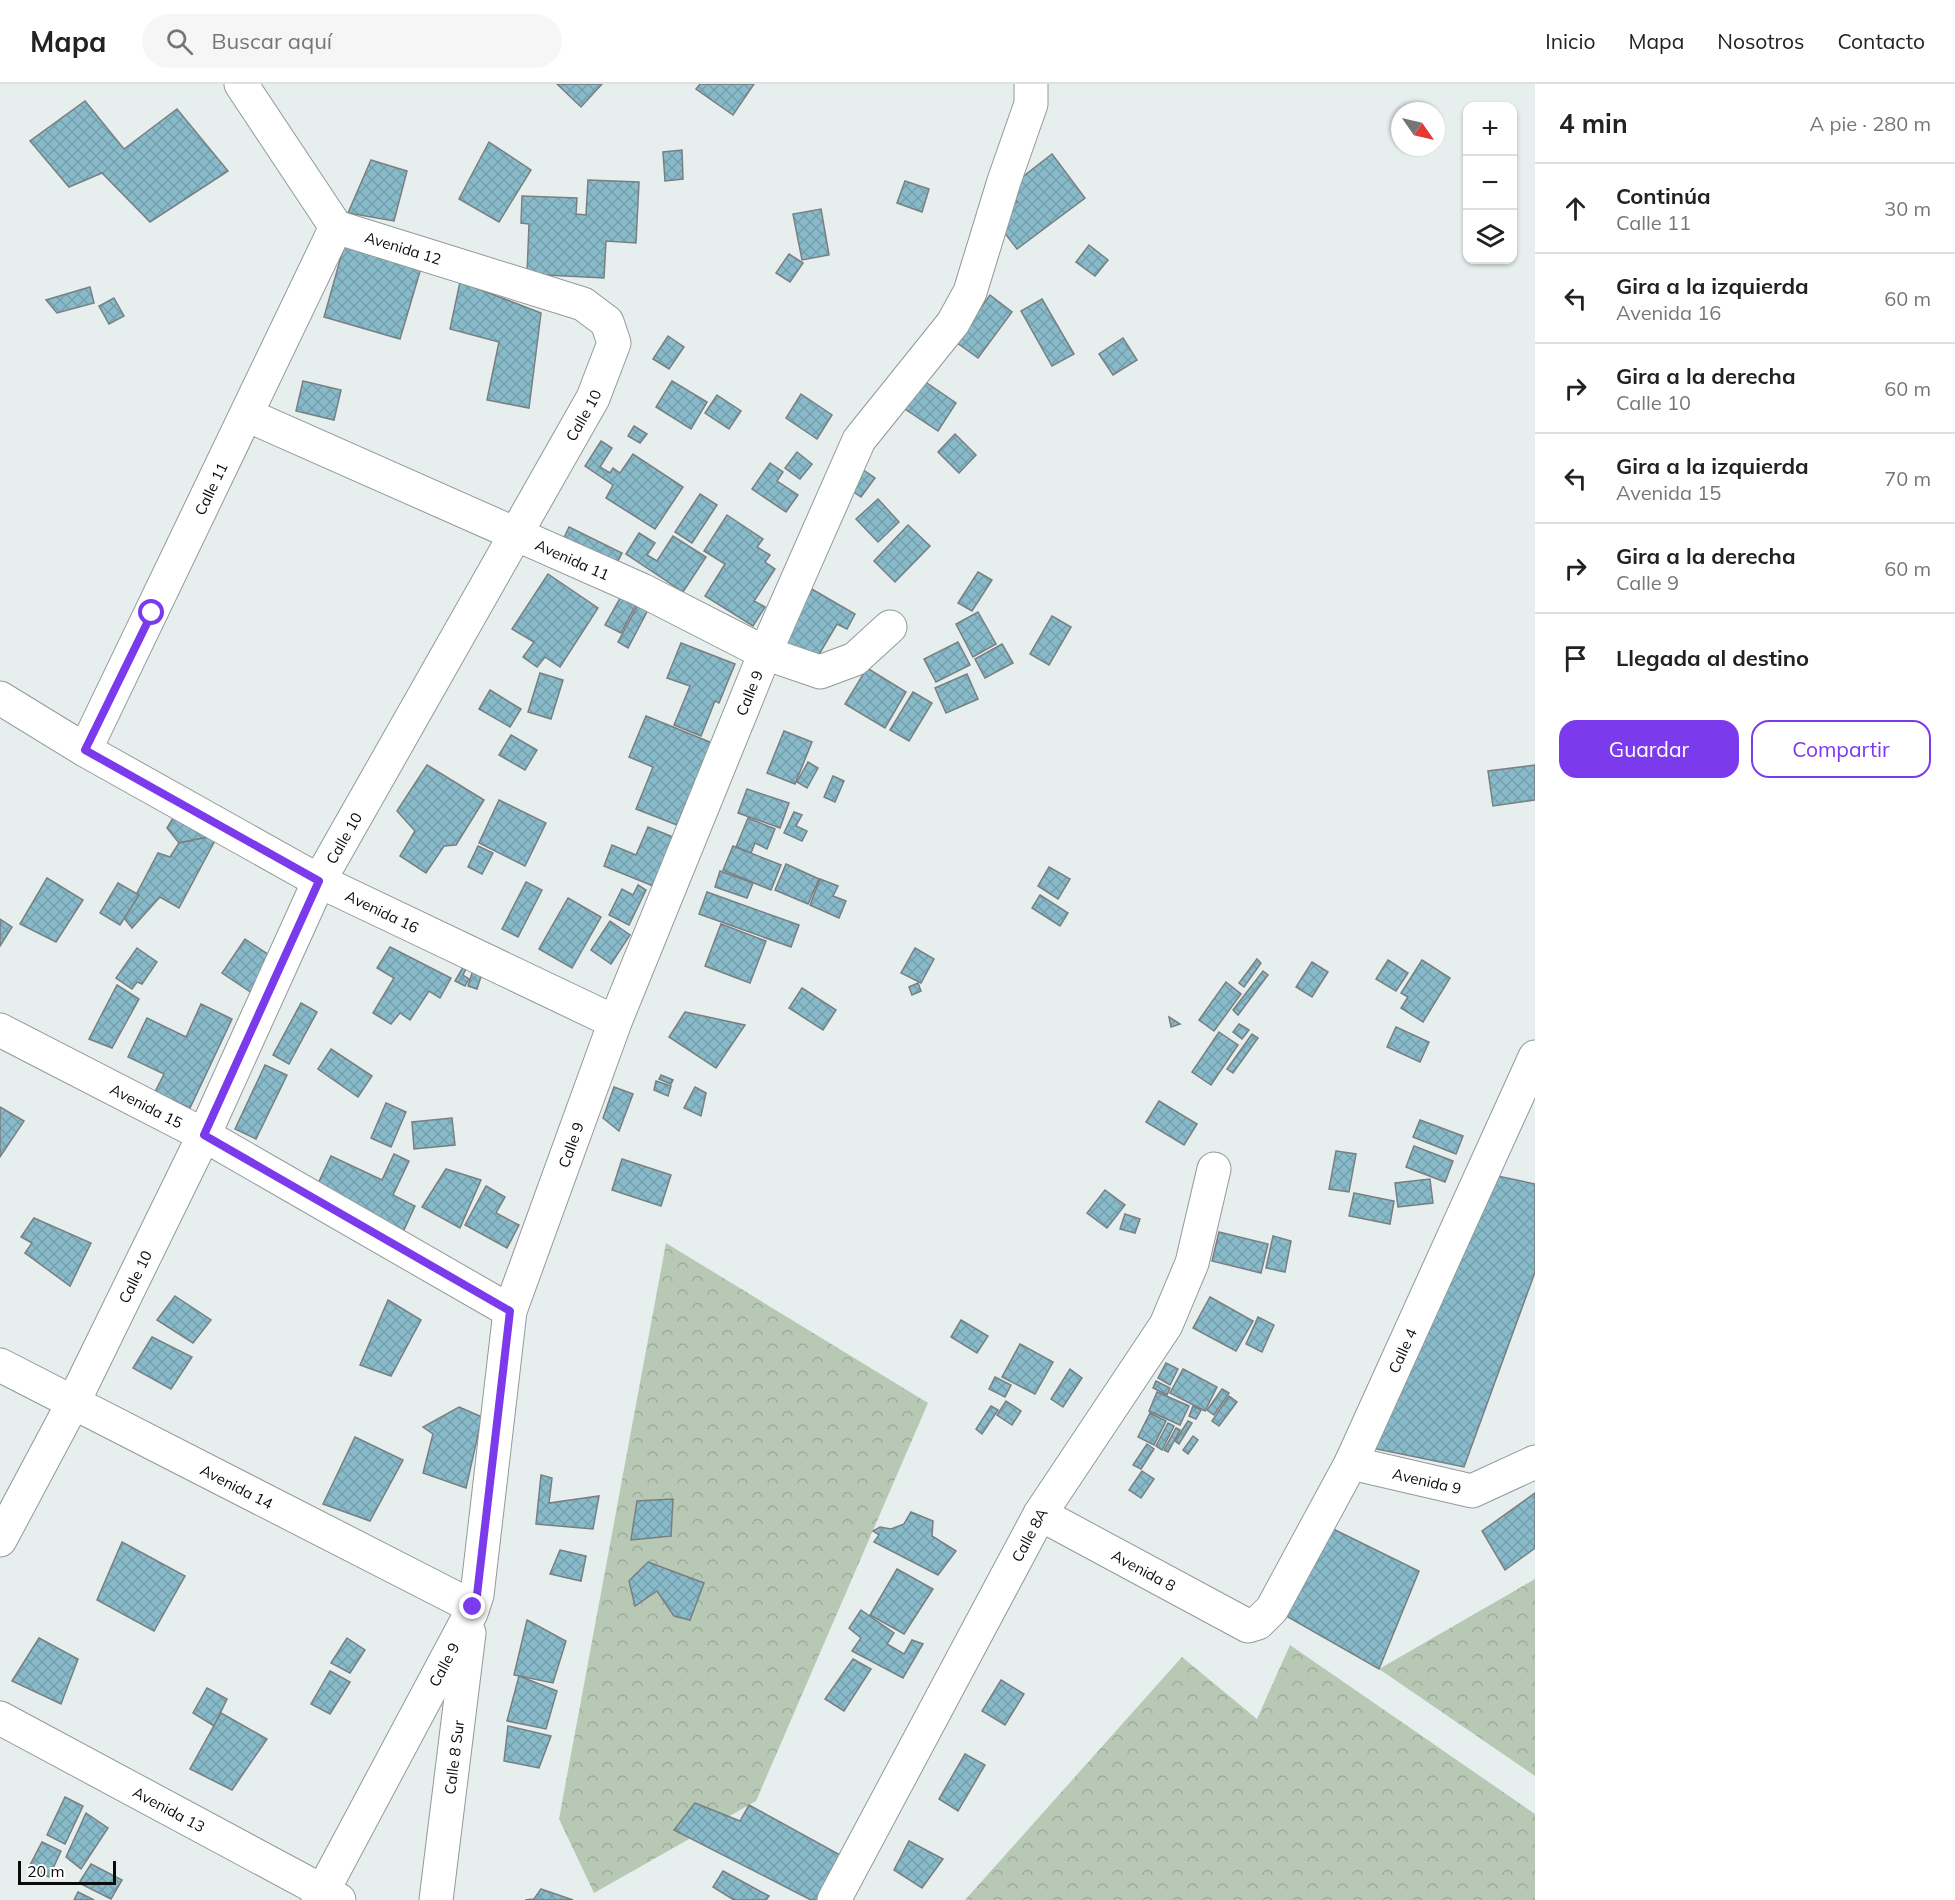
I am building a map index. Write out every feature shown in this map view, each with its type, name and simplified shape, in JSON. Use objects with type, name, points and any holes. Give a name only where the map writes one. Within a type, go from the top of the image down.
[{"type":"street","points":[[241,84],[336,227]]},
{"type":"street","name":"Calle 9","points":[[327,1897],[472,1610],[477,1595],[510,1311],[615,1022],[765,653],[859,440],[953,323],[970,292],[1004,181],[1031,105],[1031,84]]},
{"type":"street","name":"Avenida 12","points":[[336,227],[583,304],[607,322],[614,343]]},
{"type":"street","name":"Calle 11","points":[[85,750],[336,227]]},
{"type":"street","name":"Calle 10","points":[[0,1540],[73,1403],[204,1135],[319,881],[593,398],[614,343]]},
{"type":"street","name":"Avenida 11","points":[[247,415],[642,590],[765,653],[820,672],[855,659],[890,627]]},
{"type":"street","name":"Avenida 16","points":[[0,698],[85,750],[319,881],[615,1022]]},
{"type":"street","name":"Avenida 15","points":[[0,1030],[204,1135],[510,1311]]},
{"type":"street","name":"Calle 4","points":[[1248,1626],[1258,1623],[1272,1609],[1351,1462],[1535,1058]]},
{"type":"street","name":"Calle 8A","points":[[834,1900],[1040,1514],[1166,1325],[1192,1263],[1214,1169]]},
{"type":"street","name":"Avenida 14","points":[[0,1365],[472,1610]]},
{"type":"street","name":"Avenida 9","points":[[1351,1462],[1472,1491],[1535,1462]]},
{"type":"street","name":"Avenida 8","points":[[1040,1514],[1248,1626]]},
{"type":"street","name":"Calle 8 Sur","points":[[436,1900],[472,1610]]},
{"type":"street","name":"Avenida 13","points":[[0,1718],[327,1897]]},
{"type":"green space","points":[[666,1243],[928,1403],[756,1801],[594,1893],[559,1819]]},
{"type":"green space","points":[[1535,1579],[1535,1776],[1379,1669]]},
{"type":"green space","points":[[1290,1645],[1535,1814],[1535,1900],[965,1900],[1182,1657],[1257,1719]]},
{"type":"building","points":[[557,84],[602,84],[581,107]]},
{"type":"building","points":[[700,84],[754,84],[733,115],[696,89]]},
{"type":"building","points":[[85,101],[124,149],[177,109],[228,171],[150,222],[102,173],[69,187],[30,141]]},
{"type":"building","points":[[489,142],[531,170],[499,222],[459,199]]},
{"type":"building","points":[[682,150],[683,179],[665,181],[663,152]]},
{"type":"building","points":[[1052,154],[1085,198],[1017,249],[994,219],[1017,202],[1007,189]]},
{"type":"building","points":[[371,160],[407,171],[394,221],[348,213]]},
{"type":"building","points":[[588,180],[639,182],[636,243],[606,241],[604,278],[527,274],[529,224],[521,223],[522,196],[577,198],[576,214],[586,215]]},
{"type":"building","points":[[905,181],[929,189],[922,212],[897,203]]},
{"type":"building","points":[[821,209],[829,255],[802,260],[793,214]]},
{"type":"building","points":[[1089,245],[1108,260],[1095,276],[1076,262]]},
{"type":"building","points":[[344,246],[421,268],[400,339],[324,317]]},
{"type":"building","points":[[789,254],[803,263],[790,282],[776,273]]},
{"type":"building","points":[[460,282],[541,313],[529,408],[487,400],[499,342],[450,329]]},
{"type":"building","points":[[90,287],[94,303],[57,313],[46,300]]},
{"type":"building","points":[[990,295],[1012,312],[978,358],[956,342]]},
{"type":"building","points":[[114,298],[124,316],[109,324],[99,306]]},
{"type":"building","points":[[1042,299],[1074,354],[1052,366],[1021,311]]},
{"type":"building","points":[[668,336],[684,347],[669,369],[653,359]]},
{"type":"building","points":[[1123,338],[1137,360],[1113,375],[1099,354]]},
{"type":"building","points":[[303,381],[341,390],[334,420],[296,411]]},
{"type":"building","points":[[672,381],[707,402],[691,429],[656,407]]},
{"type":"building","points":[[924,381],[956,403],[938,431],[905,409]]},
{"type":"building","points":[[801,394],[832,415],[817,439],[786,418]]},
{"type":"building","points":[[717,395],[741,411],[729,429],[705,413]]},
{"type":"building","points":[[634,426],[647,434],[640,443],[628,436]]},
{"type":"building","points":[[955,434],[976,455],[959,473],[938,452]]},
{"type":"building","points":[[601,441],[612,448],[600,467],[610,473],[613,468],[620,473],[633,454],[683,487],[655,529],[606,498],[613,485],[585,466]]},
{"type":"building","points":[[797,452],[812,464],[800,479],[785,468]]},
{"type":"building","points":[[770,463],[783,472],[777,481],[798,495],[786,512],[752,489]]},
{"type":"building","points":[[859,467],[875,478],[861,497],[845,486]]},
{"type":"building","points":[[700,494],[717,505],[692,543],[675,532]]},
{"type":"building","points":[[878,499],[899,522],[878,542],[856,519]]},
{"type":"building","points":[[727,515],[763,539],[757,547],[770,555],[765,562],[775,569],[754,601],[765,607],[753,626],[705,596],[725,564],[704,551]]},
{"type":"building","points":[[908,525],[930,546],[895,582],[874,561]]},
{"type":"building","points":[[569,527],[622,553],[614,569],[562,542]]},
{"type":"building","points":[[639,533],[655,543],[647,555],[657,561],[673,536],[706,557],[683,592],[626,554]]},
{"type":"building","points":[[978,572],[992,580],[972,611],[958,603]]},
{"type":"building","points":[[548,574],[598,608],[560,667],[545,657],[537,667],[523,657],[534,642],[512,629]]},
{"type":"building","points":[[810,588],[855,614],[847,629],[837,624],[814,663],[778,642]]},
{"type":"building","points":[[623,593],[638,601],[621,633],[605,625]]},
{"type":"building","points":[[640,601],[650,606],[628,648],[618,642]]},
{"type":"building","points":[[978,612],[996,644],[973,657],[956,624]]},
{"type":"building","points":[[1052,616],[1071,627],[1049,665],[1030,654]]},
{"type":"building","points":[[958,642],[970,665],[936,682],[924,659]]},
{"type":"building","points":[[681,643],[735,664],[719,703],[715,701],[701,736],[674,725],[690,686],[667,678]]},
{"type":"building","points":[[1002,644],[1013,663],[985,678],[975,659]]},
{"type":"building","points":[[867,668],[906,692],[885,728],[845,704]]},
{"type":"building","points":[[540,673],[563,680],[551,719],[528,712]]},
{"type":"building","points":[[967,674],[978,699],[946,713],[935,688]]},
{"type":"building","points":[[490,690],[521,709],[510,727],[479,709]]},
{"type":"building","points":[[913,692],[932,703],[909,741],[890,730]]},
{"type":"building","points":[[646,716],[717,745],[698,791],[688,798],[677,825],[636,809],[653,767],[629,757]]},
{"type":"building","points":[[784,731],[812,742],[795,784],[767,773]]},
{"type":"building","points":[[511,735],[537,750],[525,770],[499,755]]},
{"type":"building","points":[[808,762],[818,768],[807,788],[797,782]]},
{"type":"building","points":[[427,765],[484,800],[456,845],[444,846],[426,873],[400,856],[415,831],[397,811]]},
{"type":"building","points":[[1535,765],[1535,800],[1493,806],[1488,771]]},
{"type":"building","points":[[833,776],[844,781],[835,802],[824,797]]},
{"type":"building","points":[[747,789],[789,803],[780,828],[738,813]]},
{"type":"building","points":[[499,800],[546,823],[525,866],[479,843]]},
{"type":"building","points":[[179,808],[218,835],[179,843],[167,828]]},
{"type":"building","points":[[794,812],[802,815],[796,826],[807,831],[802,841],[784,833]]},
{"type":"building","points":[[748,818],[775,829],[767,849],[755,843],[751,853],[736,847]]},
{"type":"building","points":[[648,827],[678,839],[658,888],[604,866],[612,845],[636,855]]},
{"type":"building","points":[[218,835],[179,908],[160,897],[132,928],[124,918],[158,853],[170,857],[179,843]]},
{"type":"building","points":[[478,846],[493,853],[482,874],[468,867]]},
{"type":"building","points":[[733,846],[781,865],[771,890],[723,870]]},
{"type":"building","points":[[786,864],[819,879],[808,904],[775,890]]},
{"type":"building","points":[[1049,867],[1070,879],[1058,899],[1038,886]]},
{"type":"building","points":[[720,871],[753,883],[747,898],[715,887]]},
{"type":"building","points":[[47,878],[83,900],[56,942],[20,924]]},
{"type":"building","points":[[820,879],[838,886],[833,896],[846,901],[839,918],[810,905]]},
{"type":"building","points":[[526,882],[542,890],[518,937],[502,929]]},
{"type":"building","points":[[118,883],[139,895],[120,925],[100,913]]},
{"type":"building","points":[[638,885],[646,890],[629,925],[609,915],[622,889],[633,895]]},
{"type":"building","points":[[707,892],[799,925],[791,947],[699,914]]},
{"type":"building","points":[[1040,895],[1068,913],[1060,926],[1032,908]]},
{"type":"building","points":[[568,898],[601,917],[572,968],[539,949]]},
{"type":"building","points":[[0,919],[12,927],[0,946]]},
{"type":"building","points":[[610,921],[630,935],[611,964],[591,950]]},
{"type":"building","points":[[721,924],[766,941],[750,983],[705,966]]},
{"type":"building","points":[[245,939],[275,959],[252,993],[222,973]]},
{"type":"building","points":[[390,947],[451,978],[440,998],[429,991],[410,1020],[400,1013],[391,1024],[373,1013],[394,978],[377,968]]},
{"type":"building","points":[[137,948],[157,962],[142,984],[137,982],[132,989],[116,978]]},
{"type":"building","points":[[915,948],[934,959],[921,983],[901,973]]},
{"type":"building","points":[[1257,959],[1261,963],[1244,987],[1239,983]]},
{"type":"building","points":[[1388,960],[1408,973],[1396,991],[1376,979]]},
{"type":"building","points":[[1422,960],[1450,978],[1423,1022],[1401,1008],[1408,997],[1401,993]]},
{"type":"building","points":[[1312,962],[1328,972],[1312,997],[1296,987]]},
{"type":"building","points":[[465,964],[468,965],[463,975],[469,979],[465,986],[455,981]]},
{"type":"building","points":[[474,967],[483,970],[477,989],[468,986]]},
{"type":"building","points":[[1263,971],[1268,975],[1238,1015],[1233,1010]]},
{"type":"building","points":[[1226,982],[1241,994],[1214,1031],[1199,1020]]},
{"type":"building","points":[[918,983],[921,991],[912,995],[909,987]]},
{"type":"building","points":[[117,985],[139,999],[112,1048],[89,1039]]},
{"type":"building","points":[[802,988],[836,1010],[823,1030],[789,1008]]},
{"type":"building","points":[[301,1003],[317,1012],[289,1064],[273,1055]]},
{"type":"building","points":[[201,1004],[232,1019],[190,1108],[155,1092],[164,1074],[128,1057],[147,1018],[186,1037]]},
{"type":"building","points":[[685,1012],[745,1025],[716,1068],[669,1037]]},
{"type":"building","points":[[1169,1017],[1180,1024],[1171,1027]]},
{"type":"building","points":[[1239,1024],[1249,1030],[1242,1039],[1233,1032]]},
{"type":"building","points":[[1396,1027],[1429,1042],[1420,1062],[1387,1047]]},
{"type":"building","points":[[1219,1032],[1238,1045],[1211,1085],[1192,1072]]},
{"type":"building","points":[[1252,1034],[1258,1038],[1233,1073],[1227,1069]]},
{"type":"building","points":[[331,1049],[372,1076],[358,1097],[318,1069]]},
{"type":"building","points":[[265,1065],[287,1075],[256,1139],[235,1129]]},
{"type":"building","points":[[661,1075],[673,1080],[671,1084],[659,1079]]},
{"type":"building","points":[[656,1081],[671,1086],[668,1096],[654,1090]]},
{"type":"building","points":[[614,1087],[633,1094],[619,1131],[603,1118]]},
{"type":"building","points":[[695,1087],[706,1093],[701,1116],[684,1108]]},
{"type":"building","points":[[1159,1101],[1197,1124],[1184,1145],[1146,1122]]},
{"type":"building","points":[[386,1103],[406,1112],[391,1147],[371,1138]]},
{"type":"building","points":[[0,1107],[24,1121],[0,1157]]},
{"type":"building","points":[[452,1118],[455,1145],[414,1149],[412,1122]]},
{"type":"building","points":[[1420,1120],[1463,1136],[1456,1154],[1413,1137]]},
{"type":"building","points":[[1414,1146],[1453,1161],[1445,1182],[1406,1167]]},
{"type":"building","points":[[1336,1151],[1356,1154],[1349,1192],[1329,1189]]},
{"type":"building","points":[[394,1154],[409,1161],[393,1195],[415,1206],[403,1232],[314,1192],[331,1156],[382,1180]]},
{"type":"building","points":[[622,1159],[671,1175],[661,1206],[612,1190]]},
{"type":"building","points":[[446,1169],[481,1180],[460,1228],[422,1207]]},
{"type":"building","points":[[1488,1174],[1535,1184],[1535,1272],[1464,1467],[1367,1447]]},
{"type":"building","points":[[1430,1179],[1433,1203],[1398,1207],[1395,1183]]},
{"type":"building","points":[[486,1186],[505,1197],[496,1213],[519,1225],[507,1248],[465,1225]]},
{"type":"building","points":[[1105,1190],[1125,1205],[1107,1228],[1087,1213]]},
{"type":"building","points":[[1354,1193],[1394,1201],[1390,1224],[1349,1216]]},
{"type":"building","points":[[1125,1214],[1140,1219],[1135,1233],[1120,1229]]},
{"type":"building","points":[[34,1218],[91,1243],[70,1286],[25,1253],[32,1243],[21,1237]]},
{"type":"building","points":[[1219,1232],[1268,1244],[1261,1273],[1212,1261]]},
{"type":"building","points":[[1273,1236],[1291,1241],[1285,1272],[1266,1268]]},
{"type":"building","points":[[175,1296],[211,1320],[193,1343],[157,1320]]},
{"type":"building","points":[[1210,1297],[1253,1321],[1236,1351],[1193,1328]]},
{"type":"building","points":[[388,1300],[421,1320],[391,1376],[360,1365]]},
{"type":"building","points":[[1258,1317],[1274,1325],[1262,1352],[1246,1344]]},
{"type":"building","points":[[961,1320],[988,1336],[977,1353],[951,1337]]},
{"type":"building","points":[[152,1337],[192,1357],[171,1389],[133,1368]]},
{"type":"building","points":[[1020,1344],[1053,1362],[1035,1394],[1002,1377]]},
{"type":"building","points":[[1166,1363],[1178,1369],[1170,1385],[1158,1378]]},
{"type":"building","points":[[1070,1369],[1082,1378],[1063,1407],[1051,1399]]},
{"type":"building","points":[[1183,1369],[1217,1387],[1205,1411],[1170,1393]]},
{"type":"building","points":[[995,1377],[1011,1385],[1005,1397],[989,1389]]},
{"type":"building","points":[[1156,1381],[1170,1388],[1167,1395],[1153,1388]]},
{"type":"building","points":[[1222,1389],[1229,1393],[1214,1415],[1207,1410]]},
{"type":"building","points":[[1157,1392],[1189,1406],[1180,1425],[1149,1411]]},
{"type":"building","points":[[1229,1396],[1237,1402],[1219,1426],[1212,1421]]},
{"type":"building","points":[[1006,1401],[1021,1411],[1012,1425],[997,1415]]},
{"type":"building","points":[[991,1406],[998,1410],[982,1434],[976,1429]]},
{"type":"building","points":[[1193,1406],[1201,1410],[1196,1419],[1189,1416]]},
{"type":"building","points":[[459,1407],[482,1417],[466,1488],[423,1473],[433,1434],[423,1427]]},
{"type":"building","points":[[1150,1413],[1166,1421],[1154,1445],[1138,1437]]},
{"type":"building","points":[[1188,1421],[1192,1423],[1179,1444],[1175,1441]]},
{"type":"building","points":[[1168,1423],[1174,1426],[1162,1450],[1156,1446]]},
{"type":"building","points":[[1176,1428],[1180,1430],[1168,1452],[1164,1450]]},
{"type":"building","points":[[1193,1436],[1198,1440],[1188,1454],[1183,1450]]},
{"type":"building","points":[[355,1437],[403,1460],[370,1521],[323,1504]]},
{"type":"building","points":[[1147,1444],[1154,1449],[1141,1469],[1133,1465]]},
{"type":"building","points":[[1142,1471],[1154,1479],[1141,1498],[1129,1490]]},
{"type":"building","points":[[541,1475],[552,1478],[549,1503],[599,1496],[593,1529],[536,1524]]},
{"type":"building","points":[[1535,1493],[1535,1548],[1505,1570],[1482,1531]]},
{"type":"building","points":[[673,1499],[671,1536],[631,1540],[637,1501]]},
{"type":"building","points":[[911,1512],[933,1521],[932,1536],[956,1551],[938,1575],[874,1542],[879,1535],[873,1531],[880,1527],[891,1529],[904,1524]]},
{"type":"building","points":[[1327,1526],[1419,1571],[1379,1669],[1281,1613]]},
{"type":"building","points":[[122,1542],[185,1576],[154,1631],[97,1600]]},
{"type":"building","points":[[560,1550],[586,1556],[581,1581],[550,1574]]},
{"type":"building","points":[[648,1562],[704,1583],[690,1620],[674,1616],[657,1591],[635,1606],[629,1581]]},
{"type":"building","points":[[897,1569],[933,1589],[904,1634],[870,1615]]},
{"type":"building","points":[[861,1610],[894,1633],[887,1644],[904,1654],[912,1640],[923,1644],[903,1678],[852,1651],[861,1638],[849,1628]]},
{"type":"building","points":[[527,1620],[566,1641],[553,1683],[514,1675]]},
{"type":"building","points":[[39,1638],[78,1659],[61,1704],[12,1681]]},
{"type":"building","points":[[347,1638],[365,1650],[350,1673],[331,1663]]},
{"type":"building","points":[[853,1659],[871,1669],[844,1711],[825,1699]]},
{"type":"building","points":[[330,1671],[350,1682],[330,1714],[311,1704]]},
{"type":"building","points":[[519,1676],[557,1691],[546,1729],[507,1721]]},
{"type":"building","points":[[1001,1680],[1024,1694],[1005,1725],[982,1711]]},
{"type":"building","points":[[207,1688],[227,1699],[214,1726],[193,1713]]},
{"type":"building","points":[[221,1713],[267,1739],[232,1790],[190,1769]]},
{"type":"building","points":[[508,1726],[551,1736],[539,1768],[504,1761]]},
{"type":"building","points":[[965,1754],[985,1765],[958,1811],[939,1799]]},
{"type":"building","points":[[65,1797],[83,1806],[65,1844],[47,1835]]},
{"type":"building","points":[[695,1803],[740,1821],[749,1805],[842,1856],[821,1900],[811,1900],[674,1830]]},
{"type":"building","points":[[86,1813],[108,1828],[81,1869],[66,1857]]},
{"type":"building","points":[[909,1841],[943,1859],[922,1888],[894,1870]]},
{"type":"building","points":[[42,1842],[61,1851],[49,1877],[29,1867]]},
{"type":"building","points":[[91,1864],[122,1880],[111,1899],[79,1883]]},
{"type":"building","points":[[723,1871],[769,1896],[766,1900],[734,1900],[713,1887]]},
{"type":"building","points":[[541,1889],[573,1900],[525,1900],[534,1899]]},
{"type":"building","points":[[78,1892],[94,1900],[74,1900]]},
{"type":"route","points":[[152,613],[85,750],[319,881],[204,1135],[510,1311],[477,1595],[473,1607]]}]
